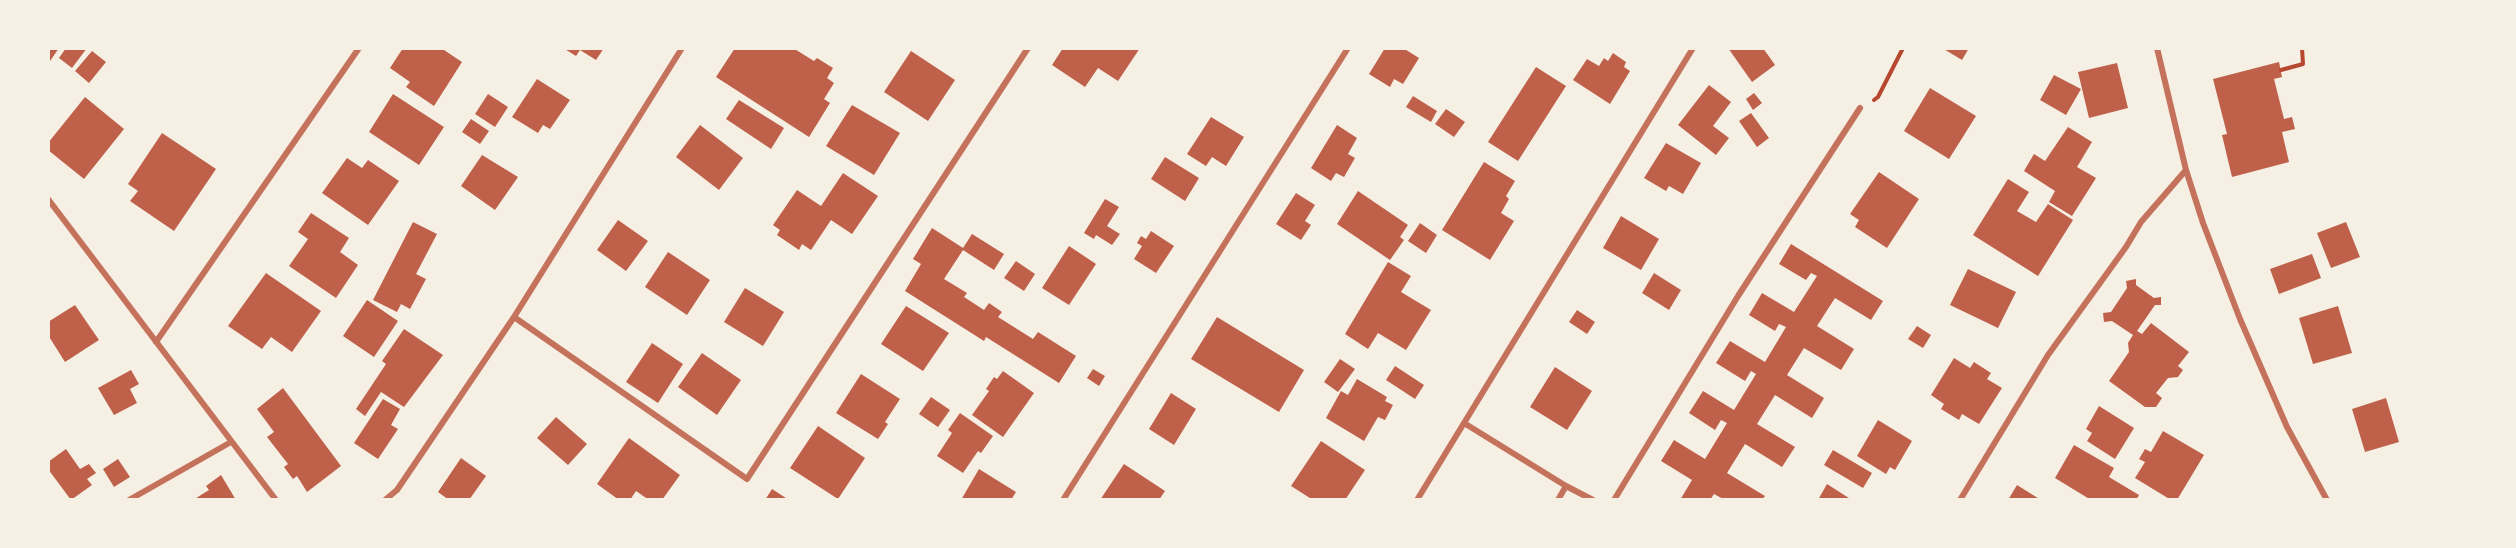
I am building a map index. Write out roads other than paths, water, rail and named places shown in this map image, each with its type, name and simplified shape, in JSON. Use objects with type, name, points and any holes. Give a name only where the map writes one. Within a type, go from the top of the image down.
[{"type":"street","points":[[156,342],[358,48]]},
{"type":"street","points":[[385,500],[397,490],[514,317],[682,48]]},
{"type":"street","points":[[514,317],[747,479],[1028,48]]},
{"type":"street","points":[[1063,500],[1348,48]]},
{"type":"street","points":[[1417,500],[1693,48]]},
{"type":"street","points":[[2157,48],[2186,170],[2200,216],[2240,319],[2287,427],[2327,500]]},
{"type":"street","points":[[1614,500],[1738,296],[1860,108]]},
{"type":"street","points":[[1960,500],[2048,355],[2126,247],[2141,222],[2186,170]]},
{"type":"street","points":[[48,199],[276,500]]},
{"type":"street","points":[[1464,423],[1566,486],[1593,500]]},
{"type":"street","points":[[129,500],[231,442]]},
{"type":"street","points":[[1558,500],[1566,486]]}]
